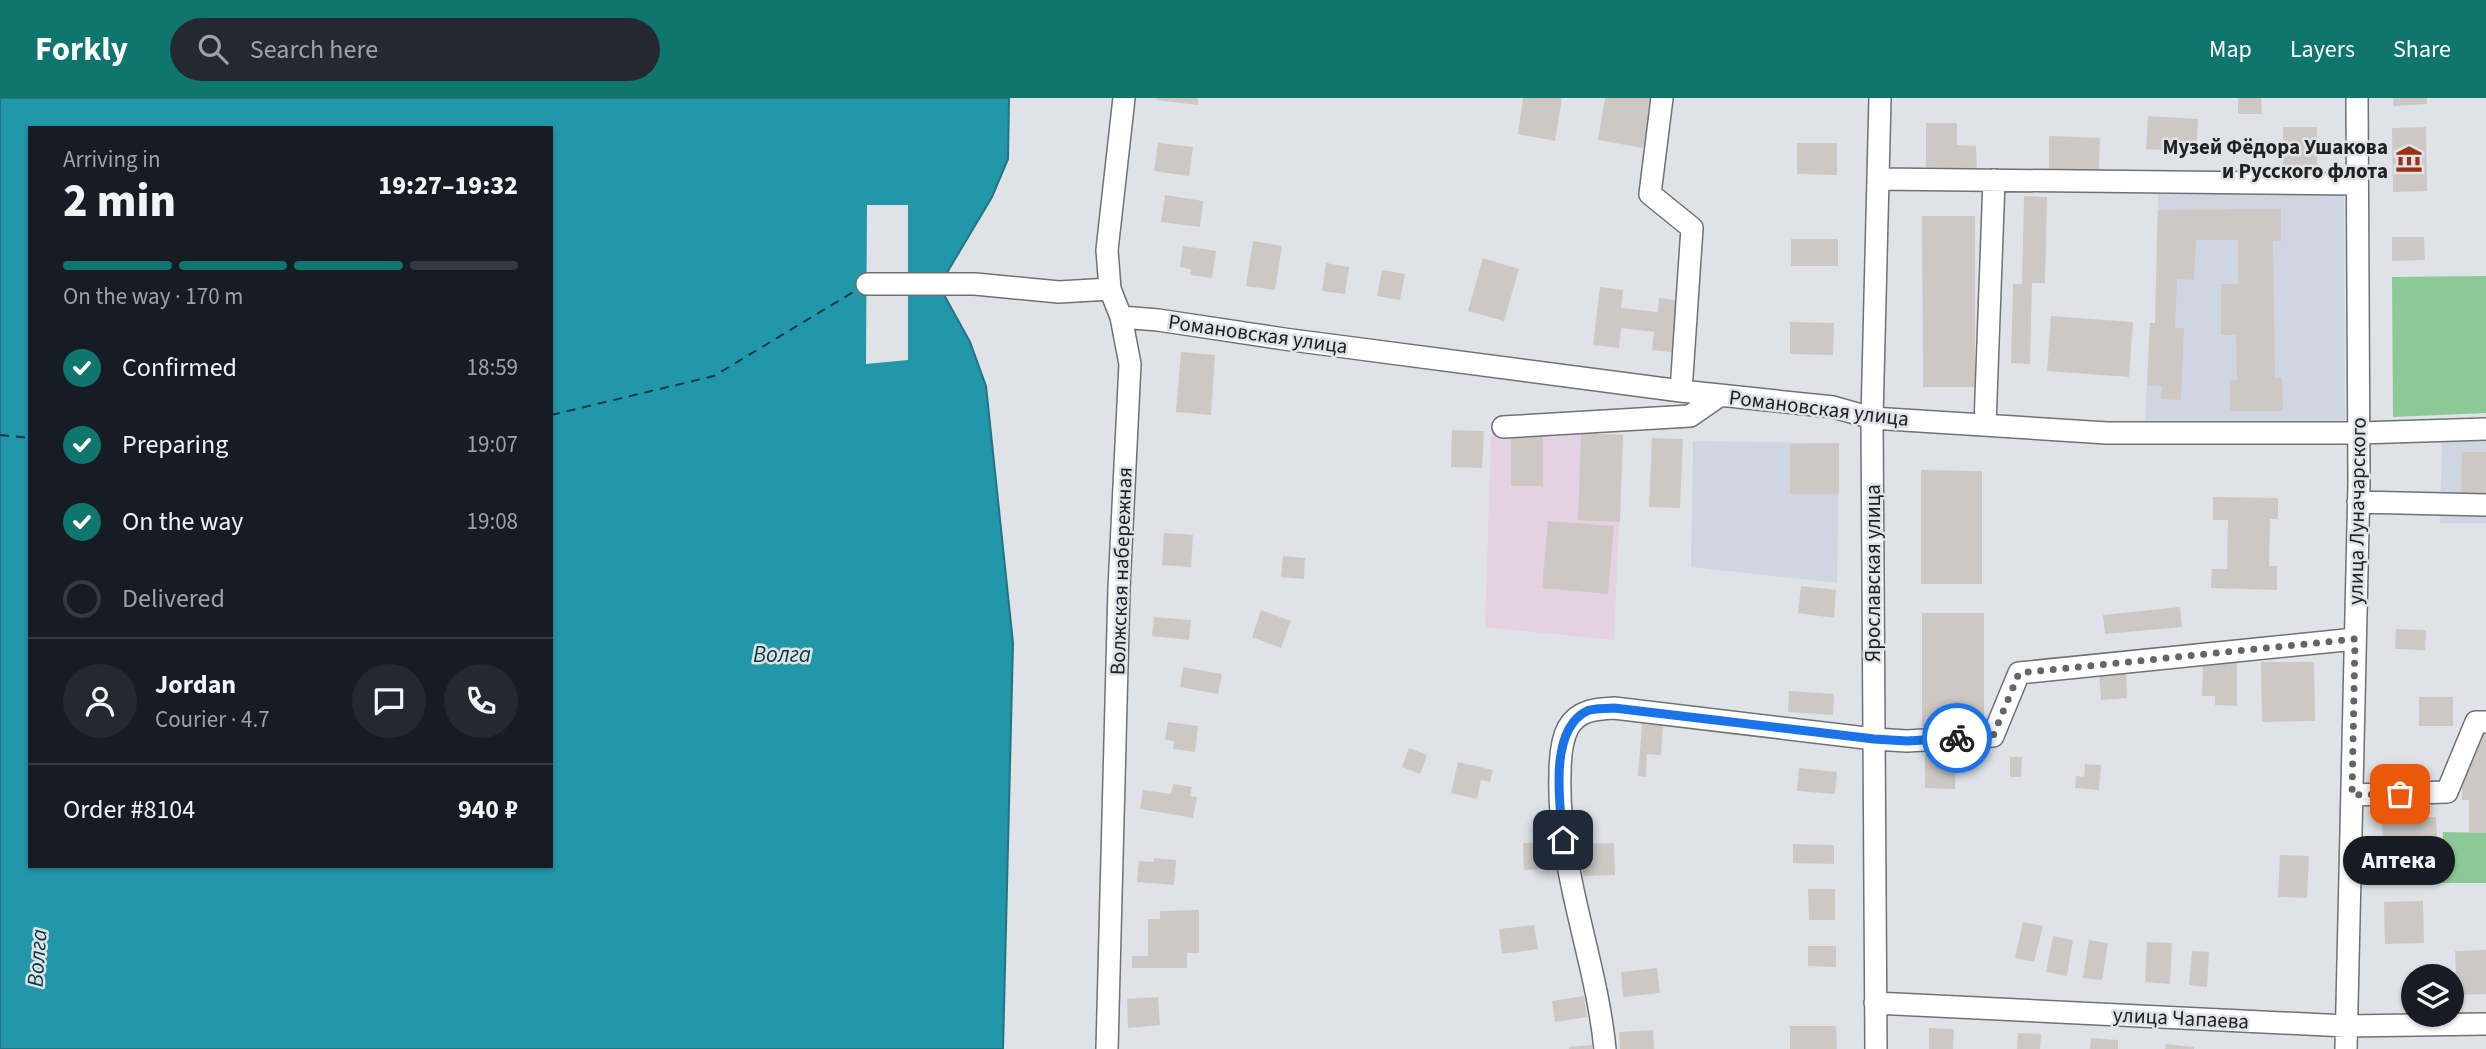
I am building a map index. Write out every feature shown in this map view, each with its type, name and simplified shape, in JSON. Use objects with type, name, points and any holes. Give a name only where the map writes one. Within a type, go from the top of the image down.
[{"type":"street","name":"Волжская набережная","points":[[1107,1049],[1119,588],[1130,363],[1121,317],[1110,289],[1107,250],[1124,98]]},
{"type":"street","points":[[1662,98],[1650,194],[1692,228],[1674,390]]},
{"type":"street","name":"Ярославская улица","points":[[1876,1049],[1872,418],[1880,98]]},
{"type":"street","name":"улица Луначарского","points":[[2346,1049],[2359,433],[2357,98]]},
{"type":"street","points":[[1878,179],[2357,184]]},
{"type":"street","points":[[1985,425],[1994,180]]},
{"type":"street","points":[[867,284],[975,284],[1059,292],[1110,289]]},
{"type":"street","name":"Романовская улица","points":[[1121,317],[1719,396],[1833,407],[1872,418],[2107,433],[2359,433],[2486,429]]},
{"type":"street","points":[[1503,426],[1690,416],[1719,396]]},
{"type":"street","points":[[2358,502],[2486,505]]},
{"type":"street","points":[[1605,1049],[1562,829],[1559,796],[1560,760],[1567,729],[1576,718],[1590,710],[1614,708],[1874,739],[1907,741],[1993,736],[2019,673],[2355,639]]},
{"type":"street","points":[[2352,795],[2448,792],[2476,722],[2486,722]]},
{"type":"street","name":"улица Чапаева","points":[[1875,1003],[2346,1026],[2486,1024]]},
{"type":"shaded area","points":[[2158,190],[2344,192],[2345,420],[2145,420],[2150,323],[2155,323]]},
{"type":"shaded area","points":[[1581,433],[1623,435],[1614,640],[1485,627],[1491,436]]},
{"type":"shaded area","points":[[1693,441],[1839,443],[1837,583],[1691,567]]},
{"type":"shaded area","points":[[2486,441],[2486,523],[2440,523],[2442,442]]},
{"type":"green space","points":[[2486,276],[2486,413],[2393,417],[2392,277]]},
{"type":"green space","points":[[2443,832],[2486,833],[2486,883],[2442,883]]},
{"type":"water","name":"Волга","points":[[0,98],[1009,98],[1008,159],[992,197],[945,276],[943,293],[970,342],[986,386],[1013,643],[1003,1049],[0,1049]]},
{"type":"pier","points":[[867,205],[908,205],[908,360],[866,364]]},
{"type":"building","points":[[1198,98],[1198,105],[1156,100]]},
{"type":"building","points":[[1523,98],[1562,98],[1555,141],[1518,134]]},
{"type":"building","points":[[1605,98],[1652,98],[1643,148],[1598,140]]},
{"type":"building","points":[[2238,98],[2261,98],[2262,114],[2238,114]]},
{"type":"building","points":[[2393,98],[2427,98],[2427,104],[2393,106]]},
{"type":"building","points":[[2148,116],[2198,119],[2196,152],[2146,149]]},
{"type":"building","points":[[1926,123],[1957,123],[1957,145],[1976,146],[1977,169],[1926,169]]},
{"type":"building","points":[[2283,127],[2317,127],[2317,175],[2283,175]]},
{"type":"building","name":"Музей Фёдора Ушакова и Русского флота","points":[[2426,127],[2427,191],[2393,192],[2392,128]]},
{"type":"building","points":[[2049,136],[2100,138],[2099,172],[2049,170]]},
{"type":"building","points":[[1158,143],[1193,147],[1189,176],[1154,171]]},
{"type":"building","points":[[1797,143],[1837,143],[1837,175],[1797,174]]},
{"type":"building","points":[[1165,195],[1203,201],[1200,227],[1161,222]]},
{"type":"building","points":[[2024,196],[2047,197],[2045,283],[2032,283],[2030,364],[2011,363],[2013,284],[2022,284]]},
{"type":"building","points":[[2281,209],[2281,241],[2273,241],[2275,378],[2282,377],[2283,411],[2230,411],[2230,380],[2237,380],[2236,335],[2221,335],[2221,284],[2238,284],[2238,240],[2196,240],[2194,280],[2177,279],[2175,328],[2184,328],[2181,400],[2161,399],[2162,386],[2147,385],[2150,323],[2155,323],[2158,210]]},
{"type":"building","points":[[1922,216],[1975,216],[1975,387],[1923,387]]},
{"type":"building","points":[[2392,237],[2424,237],[2425,260],[2392,261]]},
{"type":"building","points":[[1791,239],[1838,239],[1838,266],[1791,266]]},
{"type":"building","points":[[1253,241],[1282,246],[1275,290],[1246,286]]},
{"type":"building","points":[[1183,246],[1216,251],[1212,278],[1190,275],[1191,269],[1180,267]]},
{"type":"building","points":[[1483,258],[1519,269],[1504,321],[1468,311]]},
{"type":"building","points":[[1326,263],[1349,267],[1345,294],[1322,291]]},
{"type":"building","points":[[1382,270],[1405,274],[1400,300],[1377,296]]},
{"type":"building","points":[[1600,287],[1623,290],[1621,308],[1658,312],[1659,298],[1685,301],[1679,353],[1652,350],[1654,332],[1621,328],[1619,348],[1593,345]]},
{"type":"building","points":[[2051,316],[2133,322],[2129,377],[2047,371]]},
{"type":"building","points":[[1790,322],[1834,323],[1833,355],[1790,354]]},
{"type":"building","points":[[1181,352],[1215,355],[1211,415],[1176,412]]},
{"type":"building","points":[[1452,430],[1484,431],[1482,468],[1451,467]]},
{"type":"building","points":[[1581,433],[1623,435],[1620,522],[1578,520]]},
{"type":"building","points":[[1511,436],[1543,436],[1543,486],[1511,486]]},
{"type":"building","points":[[1652,438],[1683,439],[1680,508],[1649,507]]},
{"type":"building","points":[[1839,443],[1839,494],[1790,494],[1790,444]]},
{"type":"building","points":[[2462,452],[2486,452],[2486,496],[2461,496]]},
{"type":"building","points":[[1921,470],[1982,471],[1982,584],[1921,584]]},
{"type":"building","points":[[2213,497],[2278,498],[2278,519],[2270,519],[2269,566],[2277,566],[2277,590],[2211,588],[2212,569],[2227,569],[2228,520],[2213,520]]},
{"type":"building","points":[[1548,521],[1614,526],[1608,594],[1542,588]]},
{"type":"building","points":[[1164,533],[1193,535],[1191,567],[1162,565]]},
{"type":"building","points":[[1283,556],[1305,558],[1304,579],[1281,577]]},
{"type":"building","points":[[1801,586],[1836,590],[1834,618],[1798,613]]},
{"type":"building","points":[[2180,607],[2182,627],[2105,634],[2103,615]]},
{"type":"building","points":[[1261,610],[1291,621],[1281,648],[1252,637]]},
{"type":"building","points":[[1922,613],[1984,613],[1984,727],[1922,727]]},
{"type":"building","points":[[1154,617],[1191,620],[1189,640],[1152,636]]},
{"type":"building","points":[[2396,629],[2426,630],[2425,650],[2395,649]]},
{"type":"building","points":[[2261,662],[2314,662],[2315,721],[2262,722]]},
{"type":"building","points":[[2237,663],[2237,706],[2215,705],[2215,696],[2202,696],[2203,664]]},
{"type":"building","points":[[1183,667],[1222,674],[1218,694],[1180,687]]},
{"type":"building","points":[[2126,670],[2127,698],[2101,700],[2099,671]]},
{"type":"building","points":[[1789,691],[1834,694],[1833,715],[1788,712]]},
{"type":"building","points":[[2419,697],[2453,697],[2453,726],[2419,726]]},
{"type":"building","points":[[1168,722],[1198,726],[1195,752],[1173,749],[1174,741],[1165,740]]},
{"type":"building","points":[[1642,724],[1663,725],[1661,755],[1647,754],[1646,777],[1638,776]]},
{"type":"building","points":[[2471,732],[2486,732],[2486,833],[2469,833],[2469,800],[2462,800],[2462,759]]},
{"type":"building","points":[[1409,748],[1427,755],[1420,774],[1402,767]]},
{"type":"building","points":[[1925,755],[1956,755],[1955,789],[1925,788]]},
{"type":"building","points":[[2010,757],[2022,757],[2021,777],[2010,777]]},
{"type":"building","points":[[1458,762],[1493,770],[1490,782],[1481,780],[1477,799],[1451,793]]},
{"type":"building","points":[[2085,764],[2101,765],[2099,790],[2075,788],[2076,776],[2084,777]]},
{"type":"building","points":[[1799,768],[1837,772],[1835,794],[1797,791]]},
{"type":"building","points":[[1173,784],[1192,787],[1190,796],[1197,797],[1193,818],[1140,809],[1143,790],[1171,794]]},
{"type":"building","points":[[2436,817],[2439,881],[2385,883],[2382,819]]},
{"type":"building","points":[[1555,841],[1557,868],[1524,870],[1523,843]]},
{"type":"building","points":[[1614,843],[1615,875],[1583,876],[1582,844]]},
{"type":"building","points":[[1793,844],[1834,845],[1834,864],[1793,863]]},
{"type":"building","points":[[2280,855],[2309,856],[2307,898],[2278,897]]},
{"type":"building","points":[[1154,858],[1176,860],[1174,885],[1137,882],[1139,861],[1154,862]]},
{"type":"building","points":[[1808,889],[1835,889],[1835,920],[1809,920]]},
{"type":"building","points":[[2423,901],[2424,943],[2385,944],[2384,902]]},
{"type":"building","points":[[1199,910],[1199,953],[1187,953],[1187,968],[1132,968],[1132,956],[1148,956],[1148,919],[1160,919],[1160,911]]},
{"type":"building","points":[[2023,922],[2043,926],[2034,962],[2015,958]]},
{"type":"building","points":[[1534,925],[1538,949],[1502,954],[1499,929]]},
{"type":"building","points":[[2053,936],[2073,940],[2067,976],[2046,972]]},
{"type":"building","points":[[2089,940],[2108,943],[2102,980],[2083,978]]},
{"type":"building","points":[[2147,942],[2172,943],[2170,984],[2145,982]]},
{"type":"building","points":[[1808,946],[1836,946],[1836,967],[1808,966]]},
{"type":"building","points":[[2486,950],[2486,994],[2464,995],[2464,964],[2456,964],[2455,951]]},
{"type":"building","points":[[2192,951],[2209,952],[2207,987],[2189,985]]},
{"type":"building","points":[[1657,968],[1660,993],[1623,997],[1621,972]]},
{"type":"building","points":[[1584,996],[1587,1017],[1555,1022],[1552,1001]]},
{"type":"building","points":[[1158,997],[1160,1025],[1128,1028],[1127,999]]},
{"type":"building","points":[[1790,1026],[1836,1026],[1837,1049],[1790,1049]]},
{"type":"building","points":[[1929,1028],[1954,1029],[1953,1049],[1929,1049]]},
{"type":"building","points":[[1653,1030],[1654,1049],[1620,1049],[1619,1032]]},
{"type":"building","points":[[2018,1033],[2041,1034],[2040,1049],[2017,1049]]},
{"type":"building","points":[[2091,1038],[2118,1040],[2118,1049],[2090,1049]]},
{"type":"building","points":[[2166,1044],[2194,1047],[2194,1049],[2165,1049]]},
{"type":"building","points":[[1592,1045],[1592,1049],[1569,1049],[1569,1047]]},
{"type":"ferry route","points":[[553,415],[714,376],[860,288]]},
{"type":"ferry route","points":[[0,435],[28,438]]},
{"type":"way so far","points":[[1957,738],[1993,736],[2019,673],[2355,639],[2352,795],[2400,794]]},
{"type":"place","name":"Музей Фёдора Ушакова и Русского флота","points":[[2409,159]]},
{"type":"place","name":"Аптека","points":[[2400,794]]},
{"type":"route","points":[[1563,840],[1559,796],[1560,760],[1567,729],[1576,718],[1590,710],[1614,708],[1874,739],[1907,741],[1957,738]]}]
